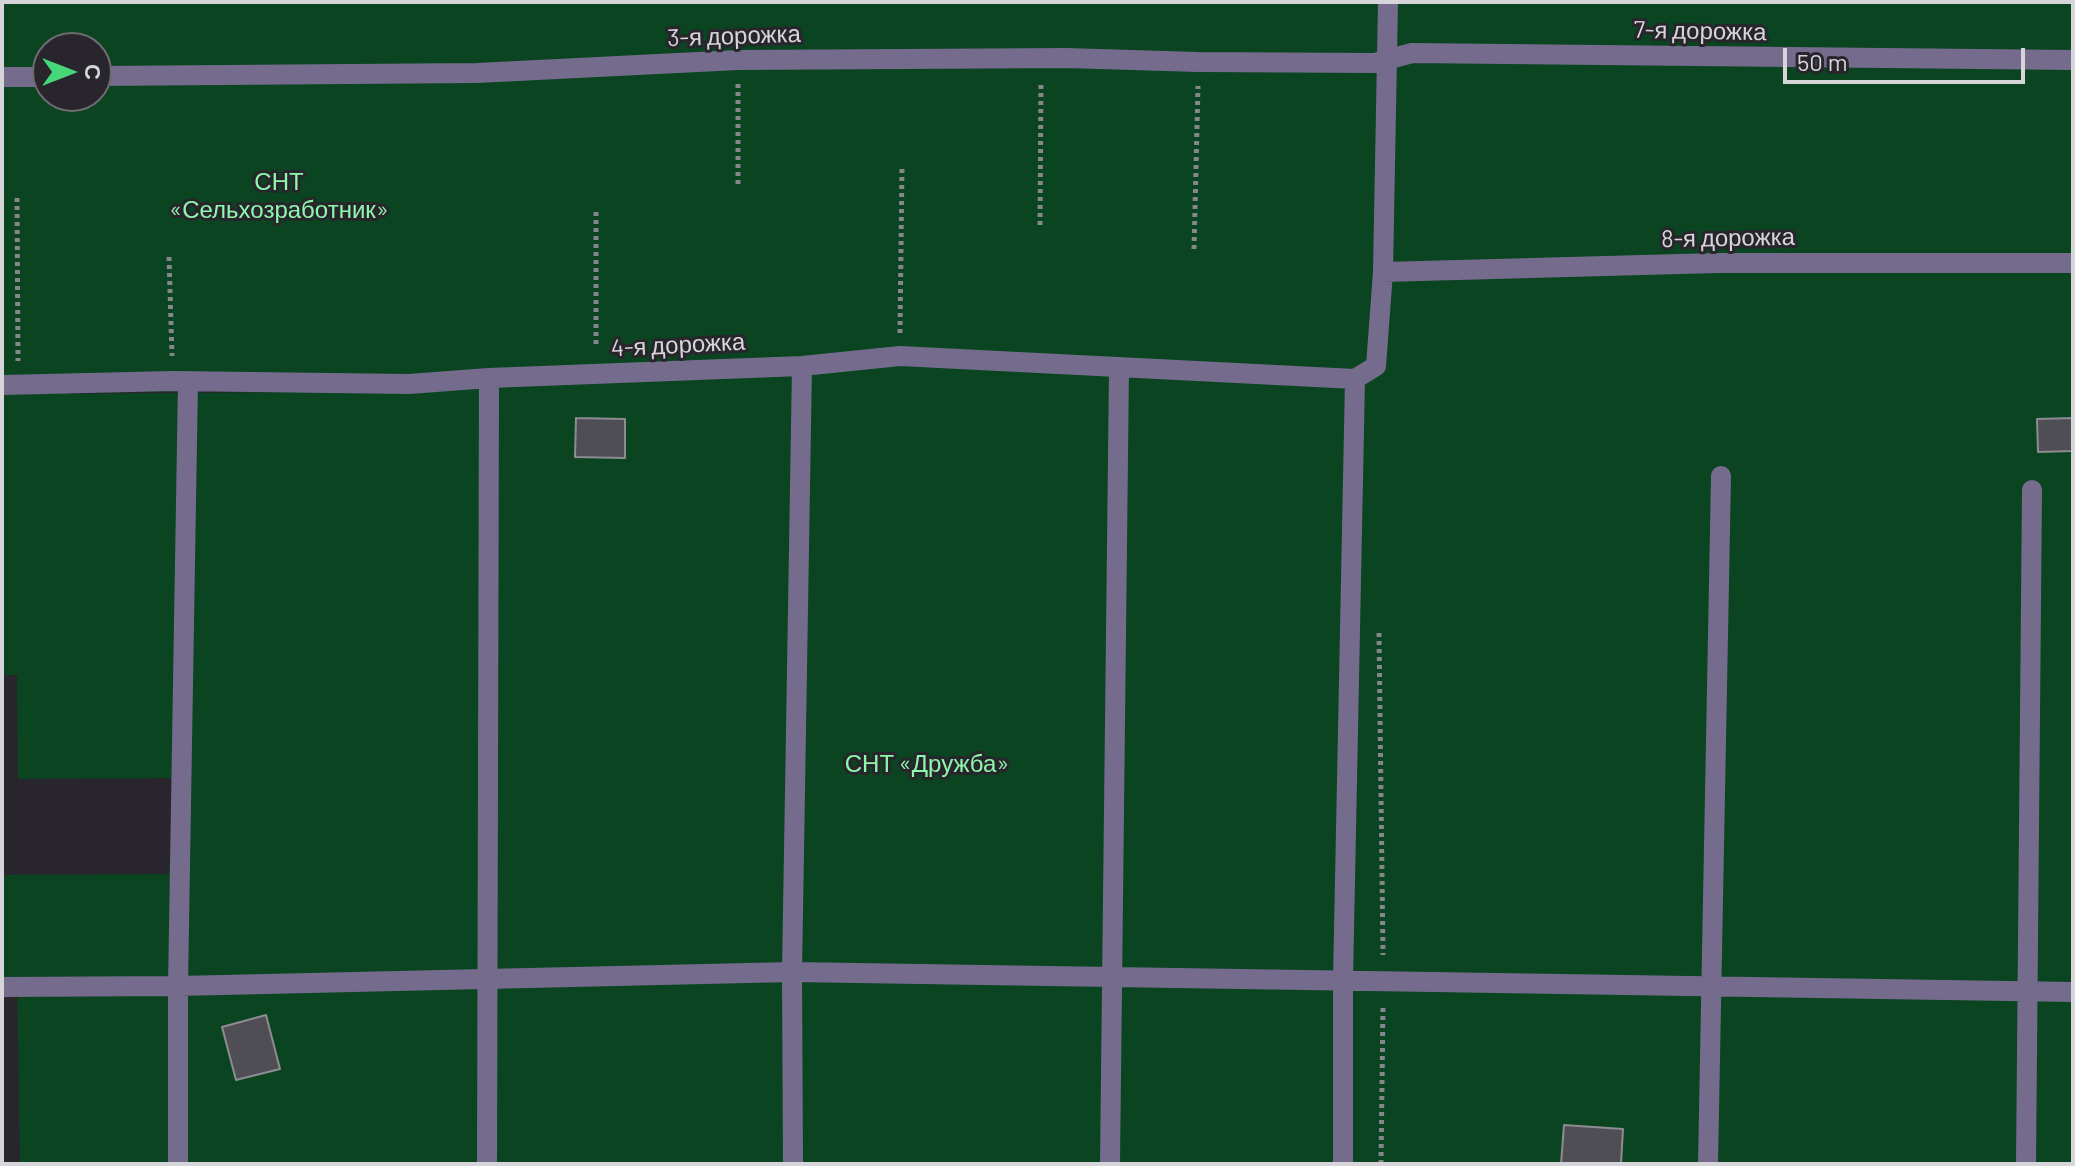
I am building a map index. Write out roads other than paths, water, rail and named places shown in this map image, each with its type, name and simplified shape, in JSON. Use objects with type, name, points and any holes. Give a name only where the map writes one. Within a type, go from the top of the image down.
[{"type":"street","points":[[1343,1164],[1343,980],[1355,379],[1376,366],[1383,272],[1381,61],[1388,2]]},
{"type":"street","name":"7-я дорожка","points":[[1381,61],[1412,53],[2073,60]]},
{"type":"street","name":"3-я дорожка","points":[[112,76],[477,73],[738,60],[1041,58],[1198,62],[1381,61]]},
{"type":"street","points":[[2,77],[32,77]]},
{"type":"street","name":"8-я дорожка","points":[[1383,272],[1717,263],[2073,263]]},
{"type":"street","name":"4-я дорожка","points":[[10,385],[181,381],[409,384],[802,366],[900,356],[1355,379]]},
{"type":"street","points":[[793,1164],[792,972],[802,366]]},
{"type":"street","points":[[1110,1164],[1119,367]]},
{"type":"street","points":[[487,1164],[489,378]]},
{"type":"street","points":[[178,1164],[181,381]]},
{"type":"street","points":[[1708,1164],[1721,476]]},
{"type":"street","points":[[2026,1164],[2032,490]]},
{"type":"street","points":[[2,987],[792,972],[2073,992]]},
{"type":"park label","name":"СНТ «Сельхозработник»","points":[[279,196]]},
{"type":"park label","name":"СНТ «Дружба»","points":[[927,764]]}]
